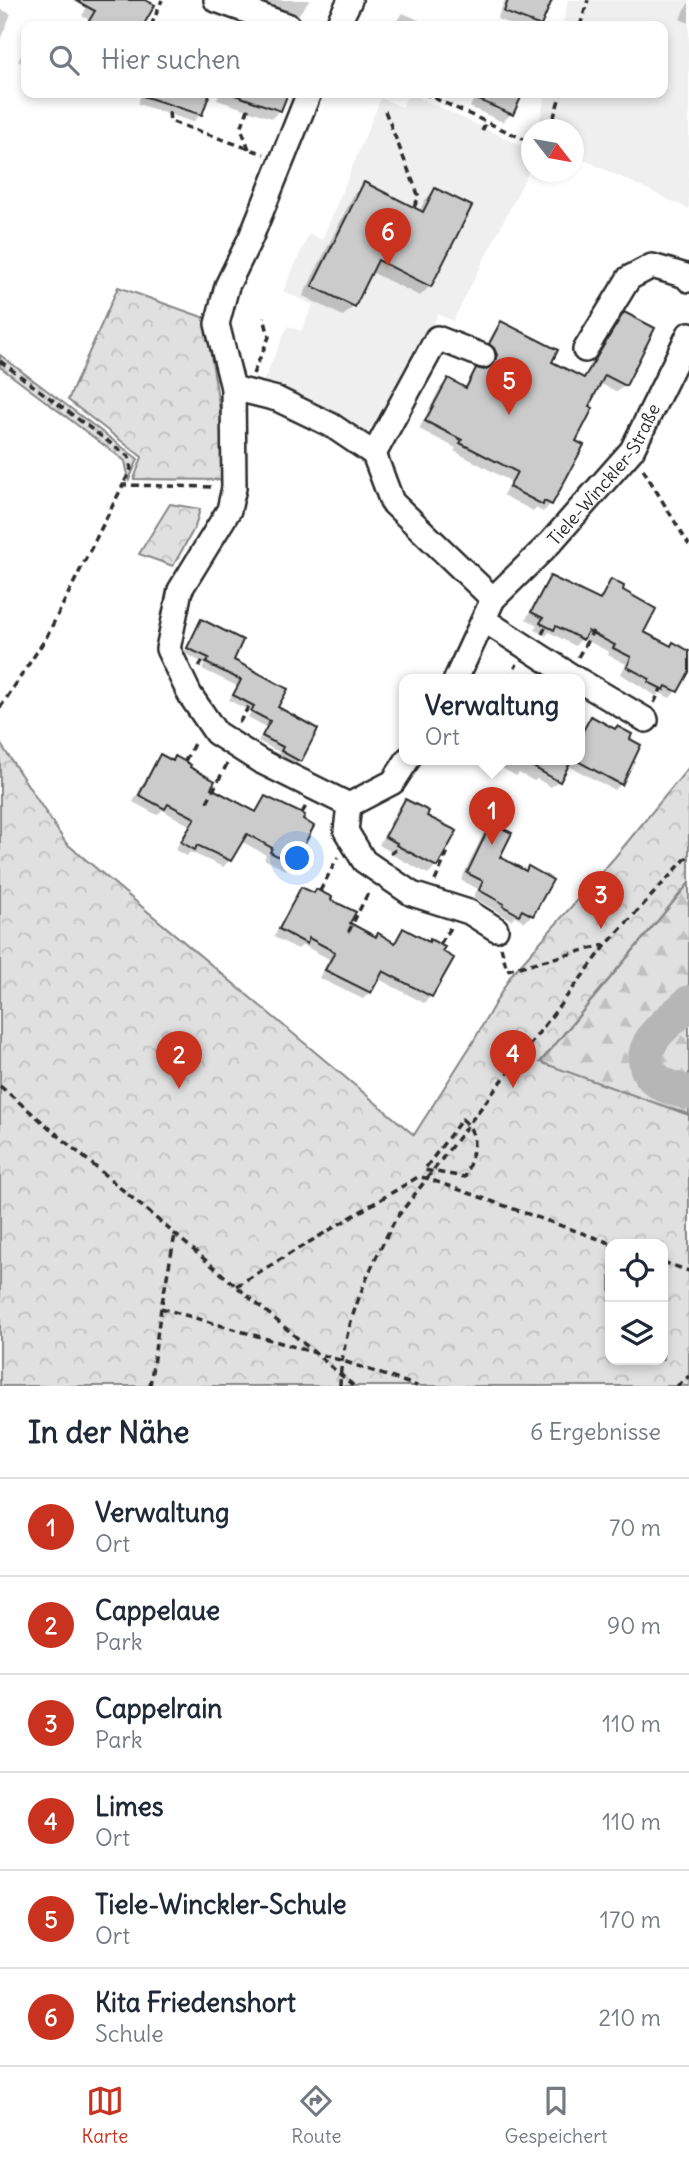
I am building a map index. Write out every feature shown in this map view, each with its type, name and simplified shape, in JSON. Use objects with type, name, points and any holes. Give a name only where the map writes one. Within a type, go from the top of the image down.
[{"type":"street","points":[[216,0],[275,21]]},
{"type":"street","points":[[339,21],[349,0]]},
{"type":"street","points":[[307,98],[251,237],[228,286],[217,324],[239,390],[234,488],[229,510],[180,590],[168,649],[190,695],[216,733],[260,761],[349,805]]},
{"type":"street","points":[[585,350],[629,278],[652,266],[686,276],[689,280]]},
{"type":"street","name":"Tiele-Winckler-Straße","points":[[458,674],[488,609],[632,450],[689,334]]},
{"type":"street","points":[[374,454],[437,338],[483,356]]},
{"type":"street","points":[[239,390],[277,399],[331,425],[374,454],[392,502],[488,609],[570,674]]},
{"type":"street","points":[[585,684],[646,720]]},
{"type":"street","points":[[349,805],[393,782],[404,765]]},
{"type":"street","points":[[349,805],[346,831],[364,861],[412,894],[469,912],[496,929]]},
{"type":"path","points":[[153,21],[162,0]]},
{"type":"path","points":[[582,21],[588,0]]},
{"type":"path","points":[[433,98],[521,139]]},
{"type":"path","points":[[553,119],[560,98]]},
{"type":"path","points":[[249,107],[241,128],[249,149]]},
{"type":"path","points":[[385,111],[419,197],[412,211]]},
{"type":"path","points":[[169,112],[170,121],[282,161]]},
{"type":"path","points":[[482,131],[486,123]]},
{"type":"path","points":[[239,390],[269,337],[264,317]]},
{"type":"path","points":[[0,361],[128,457],[131,469],[46,638],[0,708]]},
{"type":"path","points":[[632,450],[689,545]]},
{"type":"path","points":[[123,485],[234,488]]},
{"type":"path","points":[[577,674],[593,631]]},
{"type":"path","points":[[206,802],[236,746]]},
{"type":"path","points":[[320,891],[349,836]]},
{"type":"path","points":[[427,899],[449,849]]},
{"type":"path","points":[[340,1386],[349,1333],[369,1270],[395,1220],[607,944],[689,855]]},
{"type":"path","points":[[350,932],[379,872]]},
{"type":"path","points":[[496,929],[507,970],[607,944]]},
{"type":"path","points":[[0,1086],[354,1386]]},
{"type":"path","points":[[430,1171],[465,1177],[476,1145],[468,1124]]},
{"type":"path","points":[[236,1286],[418,1177],[605,1241]]},
{"type":"path","points":[[150,1386],[175,1236]]},
{"type":"path","points":[[668,1264],[689,1271]]},
{"type":"path","points":[[161,1308],[343,1361],[417,1386]]},
{"type":"path","points":[[677,1386],[689,1376]]},
{"type":"shaded area","points":[[568,0],[689,0],[689,209],[584,160],[584,119],[540,119],[545,98],[668,98],[668,21],[563,21]]},
{"type":"shaded area","points":[[381,98],[402,107],[406,98],[420,98],[521,145],[521,182],[523,182],[453,321],[438,314],[386,417],[362,436],[262,384],[288,326],[301,331],[313,305],[283,291],[309,234],[322,240]]},
{"type":"green space","points":[[118,287],[205,318],[225,442],[223,480],[134,479],[142,457],[68,400]]},
{"type":"green space","points":[[0,355],[138,459],[129,480],[125,461],[0,367]]},
{"type":"green space","points":[[170,504],[200,509],[195,527],[173,566],[139,554]]},
{"type":"green space","points":[[0,743],[66,843],[414,1135],[473,1042],[511,975],[615,857],[689,767],[689,883],[540,1062],[689,1115],[689,1386],[0,1386]]},
{"type":"green space","points":[[689,883],[689,1115],[540,1063]]},
{"type":"building","points":[[75,0],[145,0],[155,5],[146,21],[89,21],[95,11]]},
{"type":"building","points":[[508,0],[552,0],[543,21],[528,21],[504,12]]},
{"type":"building","points":[[149,98],[208,98],[202,115]]},
{"type":"building","points":[[244,98],[286,98],[281,111]]},
{"type":"building","points":[[474,98],[521,98],[513,115]]},
{"type":"building","points":[[364,182],[423,212],[435,188],[472,206],[431,287],[378,260],[355,307],[312,286]]},
{"type":"building","points":[[624,312],[655,328],[626,386],[605,375],[589,406],[593,408],[576,441],[584,445],[552,505],[544,501],[543,505],[509,487],[517,472],[460,443],[462,440],[425,421],[448,378],[466,388],[476,368],[484,370],[492,366],[497,355],[489,344],[501,321],[558,350],[552,362],[584,378]]},
{"type":"building","points":[[550,576],[600,600],[611,579],[624,586],[623,590],[656,609],[644,632],[671,646],[673,642],[689,651],[689,672],[678,692],[666,686],[664,690],[648,682],[650,679],[627,667],[631,657],[588,631],[583,640],[556,626],[554,630],[540,623],[543,618],[531,612]]},
{"type":"building","points":[[201,619],[243,640],[234,660],[288,689],[278,707],[318,729],[301,762],[281,751],[283,747],[262,736],[270,721],[251,711],[254,706],[233,695],[241,680],[206,663],[209,658],[187,648]]},
{"type":"building","points":[[591,716],[615,729],[617,726],[632,734],[630,739],[641,745],[622,785],[585,765],[585,727]]},
{"type":"building","points":[[160,754],[173,761],[175,756],[191,765],[190,767],[215,781],[211,788],[256,812],[265,796],[305,815],[303,819],[314,826],[294,865],[270,852],[272,848],[247,834],[231,861],[197,845],[195,850],[181,842],[195,818],[168,804],[165,809],[139,795]]},
{"type":"building","points":[[530,765],[569,765],[560,782]]},
{"type":"building","points":[[405,799],[429,811],[427,816],[457,831],[437,867],[385,837]]},
{"type":"building","points":[[491,823],[512,833],[500,857],[526,871],[528,866],[553,880],[533,916],[522,910],[519,915],[503,906],[504,904],[479,890],[483,881],[467,873]]},
{"type":"building","points":[[301,887],[314,893],[316,889],[356,912],[350,923],[376,937],[378,933],[395,943],[403,928],[445,947],[442,951],[454,958],[432,997],[383,971],[371,993],[325,970],[335,952],[309,938],[307,944],[279,929]]},
{"type":"waterway","points":[[689,1003],[653,1038],[647,1049],[646,1059],[647,1068],[659,1082],[689,1092]]},
{"type":"place","name":"Kita Friedenshort","points":[[388,266]]},
{"type":"place","name":"Tiele-Winckler-Schule","points":[[509,415]]},
{"type":"place","name":"Verwaltung","points":[[492,845]]},
{"type":"place","name":"Cappelrain","points":[[601,929]]},
{"type":"place","name":"Limes","points":[[513,1088]]},
{"type":"place","name":"Cappelaue","points":[[179,1089]]}]
